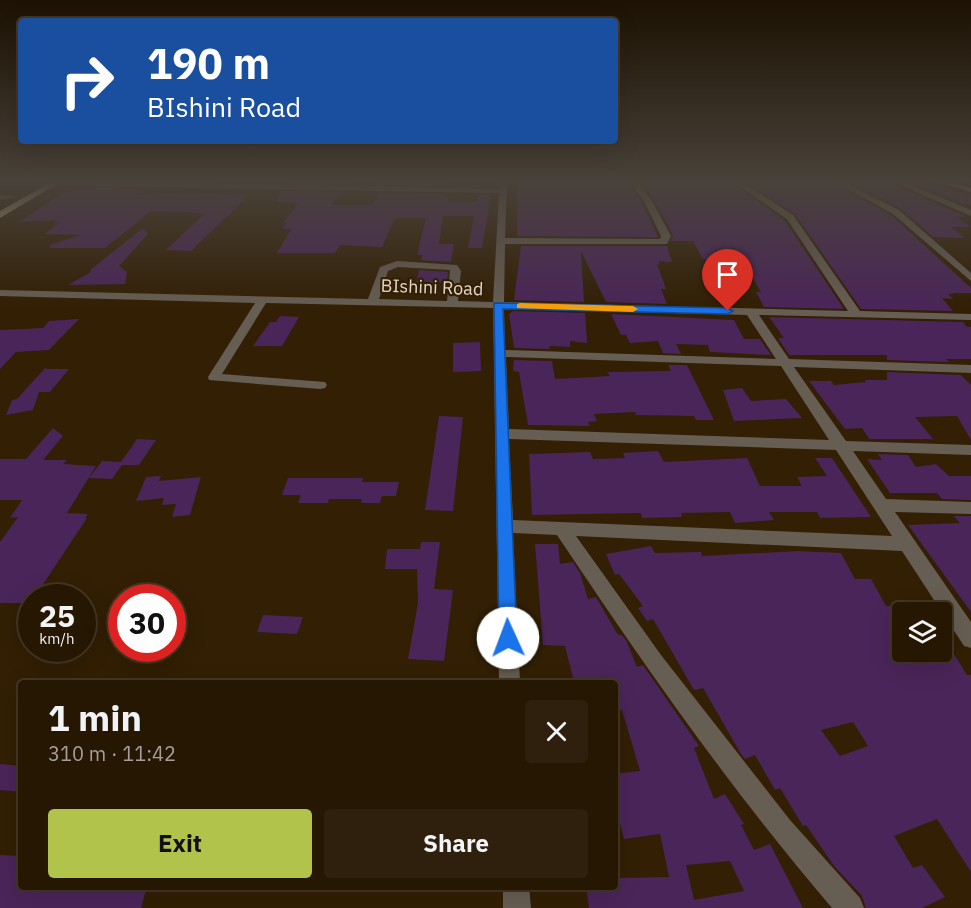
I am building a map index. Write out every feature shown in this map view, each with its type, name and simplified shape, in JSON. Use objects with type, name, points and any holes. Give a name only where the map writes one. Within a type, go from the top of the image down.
[{"type":"street","points":[[502,223],[498,353],[509,680]]},
{"type":"street","points":[[502,241],[664,242],[666,236],[660,223]]},
{"type":"street","points":[[794,223],[857,315]]},
{"type":"street","points":[[909,223],[971,278]]},
{"type":"street","points":[[373,301],[384,269],[397,264],[454,267],[456,271],[452,303]]},
{"type":"street","name":"BIshini Road","points":[[0,293],[971,317]]},
{"type":"street","points":[[263,299],[214,377],[320,385]]},
{"type":"street","points":[[751,312],[839,447],[971,639]]},
{"type":"street","points":[[498,353],[971,369]]},
{"type":"street","points":[[501,434],[971,450]]},
{"type":"street","points":[[879,505],[971,508]]},
{"type":"street","points":[[504,526],[906,544]]},
{"type":"street","points":[[561,528],[654,662],[781,829],[850,908]]},
{"type":"street","points":[[516,890],[517,908]]},
{"type":"building","points":[[58,223],[136,223],[105,248],[50,248],[50,245],[81,235],[44,234]]},
{"type":"building","points":[[194,223],[220,223],[191,251],[166,250]]},
{"type":"building","points":[[287,223],[393,223],[382,247],[340,245],[335,253],[277,253],[291,229],[282,229]]},
{"type":"building","points":[[425,223],[442,223],[439,244],[454,244],[451,262],[421,260],[422,255],[417,255]]},
{"type":"building","points":[[473,223],[486,223],[482,248],[468,248]]},
{"type":"building","points":[[517,223],[652,223],[658,237],[517,236]]},
{"type":"building","points":[[667,223],[787,223],[844,309],[764,307],[756,292],[761,292],[742,259],[703,259],[693,241],[671,241],[673,235]]},
{"type":"building","points":[[802,223],[900,223],[971,288],[971,293],[952,293],[954,294],[948,294],[953,299],[942,298],[953,311],[861,309]]},
{"type":"building","points":[[917,223],[966,223],[971,227],[951,227],[965,238],[933,237]]},
{"type":"building","points":[[143,228],[148,234],[119,266],[127,272],[125,284],[68,285],[91,272],[90,270]]},
{"type":"building","points":[[521,246],[667,246],[672,262],[659,261],[660,265],[657,264],[666,289],[661,289],[667,304],[606,302],[581,251],[584,302],[514,300]]},
{"type":"building","points":[[419,270],[448,272],[447,282],[433,282],[431,289],[415,289]]},
{"type":"building","points":[[513,311],[585,313],[587,343],[570,341],[570,347],[549,346],[550,349],[514,348],[509,314]]},
{"type":"building","points":[[611,314],[734,320],[744,339],[760,339],[771,355],[710,352],[708,345],[676,344],[681,354],[663,353],[658,341],[630,343],[626,335],[621,335]]},
{"type":"building","points":[[280,316],[299,317],[282,346],[253,346],[270,322],[276,322]]},
{"type":"building","points":[[769,317],[963,322],[967,327],[971,327],[971,359],[946,359],[949,362],[887,360],[887,355],[789,355],[778,338],[784,338]]},
{"type":"building","points":[[79,319],[49,350],[16,352],[0,369],[0,330],[43,328],[49,321]]},
{"type":"building","points":[[480,342],[481,371],[453,372],[453,343]]},
{"type":"building","points":[[514,360],[552,361],[555,379],[610,376],[607,372],[671,371],[668,365],[687,365],[714,420],[696,420],[694,416],[636,415],[635,412],[594,414],[597,421],[588,422],[590,426],[528,425],[519,372],[513,371]]},
{"type":"building","points":[[46,367],[46,369],[69,369],[50,392],[39,392],[33,410],[6,415],[12,400],[17,399]]},
{"type":"building","points":[[887,372],[961,375],[971,385],[971,440],[957,416],[915,417],[933,439],[869,439],[862,428],[845,429],[809,381],[831,381],[834,385],[866,382],[865,380],[887,380]]},
{"type":"building","points":[[742,388],[751,401],[786,399],[802,418],[734,421],[723,390]]},
{"type":"building","points":[[439,416],[463,417],[453,511],[425,510]]},
{"type":"building","points":[[53,428],[63,436],[43,460],[67,460],[63,464],[96,466],[67,513],[88,514],[43,584],[18,584],[18,603],[0,603],[0,542],[18,517],[10,518],[22,500],[0,500],[0,459],[26,459]]},
{"type":"building","points":[[137,439],[156,440],[139,465],[122,465],[112,479],[89,478],[102,461],[121,462]]},
{"type":"building","points":[[658,451],[664,462],[747,458],[760,486],[802,486],[797,477],[827,476],[815,458],[832,458],[871,517],[820,518],[817,512],[769,512],[774,520],[735,523],[730,512],[681,513],[682,517],[642,518],[641,513],[532,515],[529,454],[590,452],[593,459],[625,458],[623,453]]},
{"type":"building","points":[[878,454],[908,455],[916,467],[936,464],[949,476],[971,476],[971,500],[942,499],[937,493],[890,493],[867,459],[882,460]]},
{"type":"building","points":[[161,476],[159,481],[201,477],[190,515],[172,517],[176,504],[162,505],[164,498],[136,501],[146,477]]},
{"type":"building","points":[[288,478],[363,478],[362,482],[399,482],[396,496],[382,496],[380,503],[361,503],[362,499],[329,499],[328,503],[298,503],[301,495],[282,495]]},
{"type":"building","points":[[954,516],[971,516],[971,612],[908,525],[960,523]]},
{"type":"building","points":[[421,542],[440,542],[434,589],[453,590],[444,661],[408,659],[418,603],[417,569],[385,569],[387,549],[420,549]]},
{"type":"building","points":[[535,544],[558,544],[560,564],[573,562],[580,573],[588,599],[596,597],[618,635],[622,635],[627,642],[637,667],[643,665],[699,746],[694,748],[714,799],[725,794],[744,824],[741,825],[754,850],[770,844],[803,908],[589,908],[587,890],[618,890],[618,878],[669,877],[660,834],[624,839],[618,815],[618,774],[640,771],[622,710],[618,711],[618,680],[574,680],[565,646],[543,645]],"holes":[[[730,861],[744,891],[694,900],[686,865]]]},
{"type":"building","points":[[651,546],[655,553],[701,552],[702,556],[798,551],[841,553],[855,579],[871,579],[886,606],[892,606],[892,662],[952,662],[952,651],[967,675],[971,675],[971,872],[937,819],[894,836],[913,868],[922,865],[945,897],[922,908],[866,908],[862,896],[834,866],[806,825],[803,826],[780,788],[775,790],[755,755],[745,759],[741,754],[703,688],[694,690],[653,619],[647,621],[638,608],[643,606],[619,574],[615,575],[606,554]],"holes":[[[853,722],[868,746],[840,756],[821,730]]]},
{"type":"building","points":[[263,615],[303,617],[297,634],[257,632]]},
{"type":"building","points":[[0,764],[18,766],[18,792],[0,790]]},
{"type":"building","points":[[0,855],[18,856],[18,890],[146,890],[141,908],[0,908]]},
{"type":"slow traffic","points":[[520,306],[633,309]]},
{"type":"route","points":[[508,638],[498,305],[728,311]]}]
